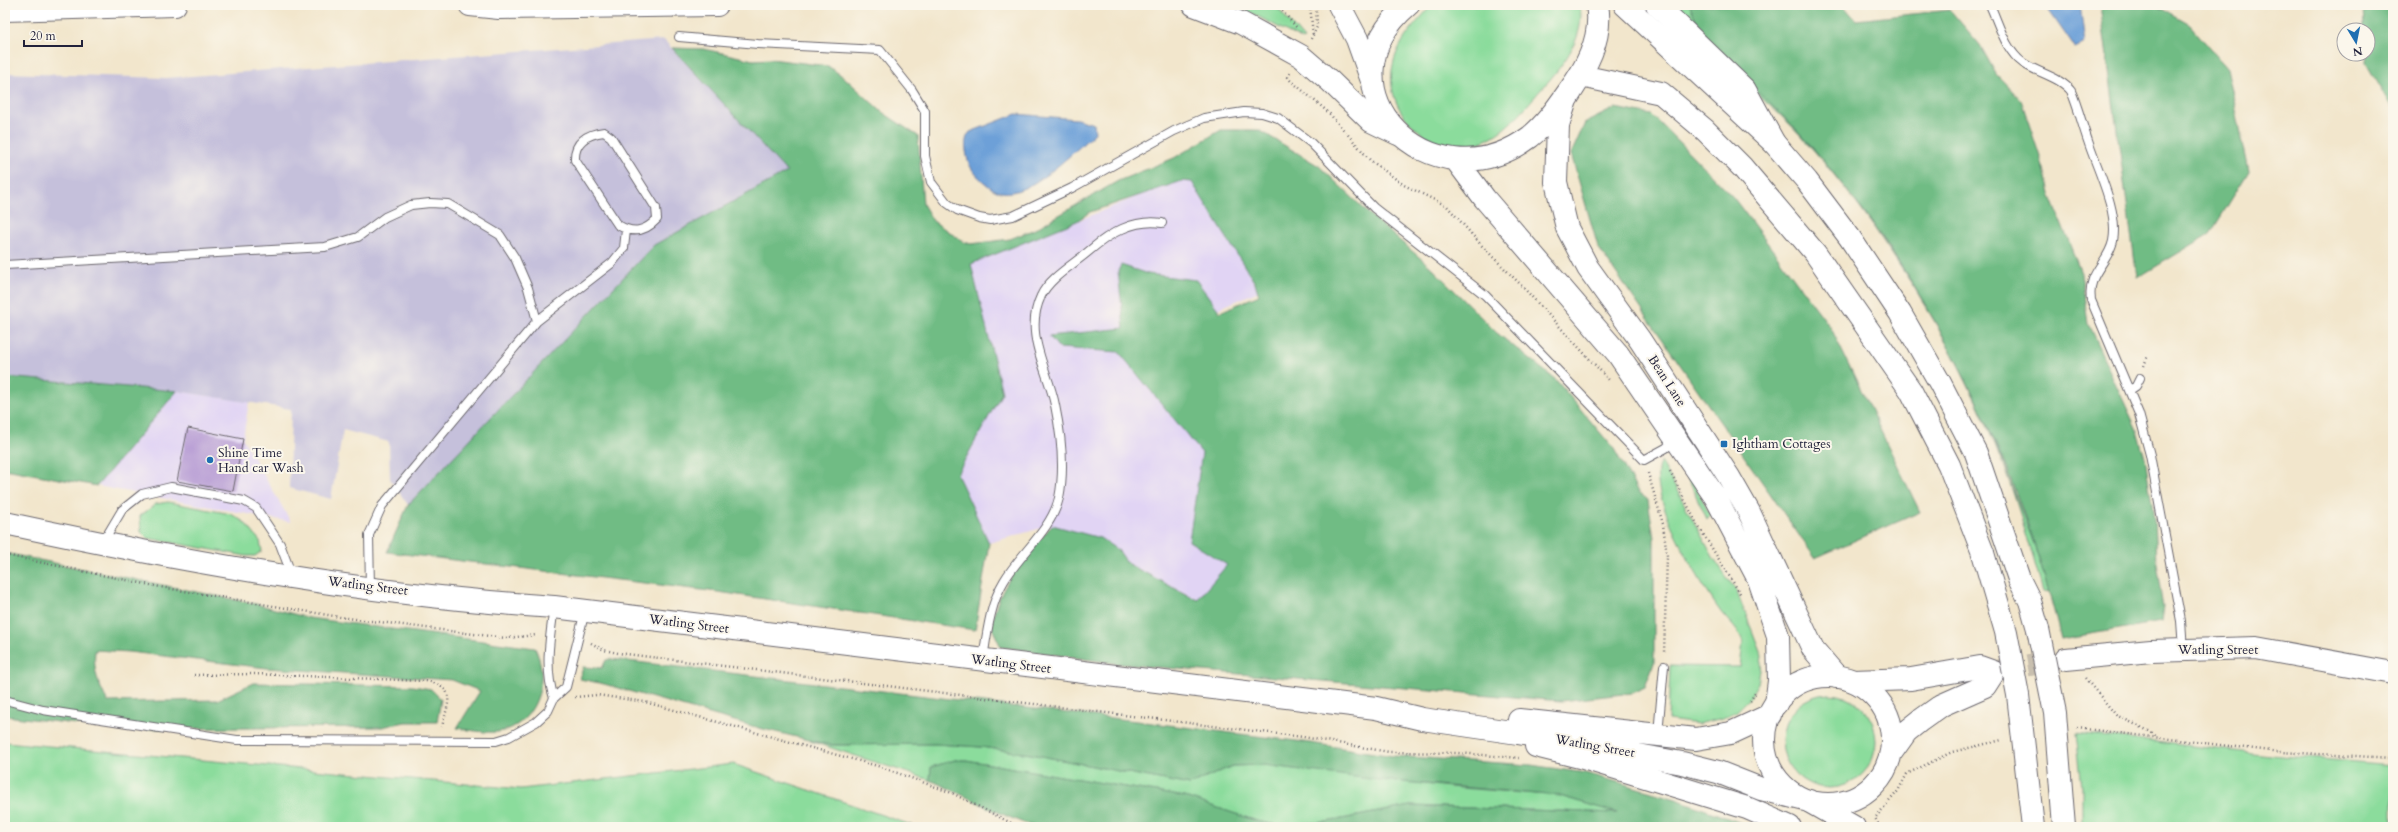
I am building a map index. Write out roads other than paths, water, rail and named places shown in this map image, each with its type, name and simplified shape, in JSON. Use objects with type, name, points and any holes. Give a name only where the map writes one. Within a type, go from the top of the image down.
[{"type":"main road","points":[[5,10],[175,5]]},
{"type":"main road","points":[[470,5],[499,8],[717,5]]},
{"type":"main road","points":[[1194,5],[1241,23],[1301,56],[1330,81],[1371,121],[1398,134],[1420,150],[1456,160],[1489,157],[1518,144],[1550,118],[1580,76],[1592,53],[1597,33],[1597,5]]},
{"type":"main road","points":[[1339,5],[1357,39],[1383,112],[1398,134]]},
{"type":"main road","points":[[1373,85],[1373,62],[1379,45],[1393,19],[1408,5]]},
{"type":"main road","points":[[1625,5],[1774,143],[1807,181],[1850,238],[1900,313],[1967,434],[2007,540],[2038,629],[2055,713],[2064,827]]},
{"type":"main road","points":[[1657,5],[1745,90],[1774,143]]},
{"type":"main road","points":[[1580,76],[1661,92],[1705,130],[1742,167],[1810,247],[1911,391],[1949,465],[1983,553],[2006,632],[2018,695],[2033,827]]},
{"type":"main road","name":"Bean Lane","points":[[1580,76],[1566,100],[1558,125],[1556,182],[1567,228],[1588,268],[1640,340],[1729,477],[1753,519],[1813,648],[1845,679]]},
{"type":"main road","name":"Bean Lane","points":[[1456,160],[1485,199],[1618,354],[1716,498],[1759,580],[1778,636],[1779,681],[1769,704]]},
{"type":"main road","name":"Watling Street","points":[[5,523],[102,543],[292,577],[502,603],[554,607],[1376,708],[1422,720],[1518,733],[1682,762],[1718,772],[1758,788],[1810,802]]},
{"type":"main road","name":"Watling Street","points":[[2066,659],[2124,652],[2183,649],[2256,648],[2393,673]]},
{"type":"main road","points":[[1810,802],[1851,800],[1869,790],[1884,773],[1891,753],[1906,732],[1920,720],[1942,705],[1985,686],[1994,672],[1980,668],[1912,679],[1845,679],[1819,677],[1802,682],[1769,704],[1764,743],[1766,760],[1770,772],[1775,778],[1810,802],[1854,827]]},
{"type":"main road","points":[[1845,679],[1871,693],[1885,710],[1892,731],[1891,753]]},
{"type":"main road","name":"Watling Street","points":[[1376,708],[1403,707],[1696,739],[1731,733],[1769,704]]},
{"type":"main road","points":[[1376,708],[1413,727],[1521,743],[1585,758],[1747,808],[1790,827]]},
{"type":"lane","points":[[1990,5],[2014,54],[2028,66],[2065,86],[2071,91],[2110,206],[2114,227],[2111,248],[2092,281],[2091,300],[2130,390],[2145,435],[2181,621],[2183,649]]},
{"type":"lane","points":[[679,37],[758,44],[880,50],[912,90],[925,111],[925,156],[931,182],[947,203],[962,213],[990,220],[1013,216],[1072,188],[1174,131],[1204,118],[1236,112],[1262,113],[1273,116],[1289,125],[1311,143],[1378,211],[1485,295],[1644,460],[1666,448],[1676,438]]},
{"type":"lane","points":[[604,132],[611,137],[656,208],[657,220],[649,228],[639,231],[626,230],[618,225],[575,160],[575,150],[583,139],[593,133],[604,132]]},
{"type":"lane","points":[[5,265],[324,247],[358,237],[385,217],[411,205],[430,203],[448,204],[500,235],[515,258],[528,288],[537,321]]},
{"type":"lane","points":[[983,660],[992,610],[1001,585],[1047,523],[1059,498],[1061,460],[1055,404],[1040,359],[1035,336],[1036,314],[1041,296],[1051,283],[1099,242],[1122,228],[1150,221],[1162,223]]},
{"type":"lane","points":[[370,587],[369,535],[382,506],[537,321],[612,263],[624,248],[626,230]]},
{"type":"lane","points":[[2130,390],[2136,386],[2140,378]]},
{"type":"lane","points":[[102,543],[122,510],[142,494],[171,487],[244,501],[256,508],[280,544],[292,577]]},
{"type":"lane","points":[[554,607],[549,652],[549,684],[554,698]]},
{"type":"lane","points":[[5,700],[43,710],[237,740],[489,742],[509,737],[525,730],[542,717],[554,698],[566,688],[585,611]]},
{"type":"lane","points":[[1658,735],[1664,666]]},
{"type":"water","points":[[2045,5],[2080,5],[2085,43],[2075,48]]},
{"type":"water","points":[[1016,114],[1077,119],[1094,124],[1095,133],[1051,172],[1038,181],[1013,192],[1001,192],[992,189],[977,176],[971,167],[966,154],[966,138],[970,132]]},
{"type":"tunnel","points":[[1995,671],[2064,659]]},
{"type":"place","name":"Ightham Cottages","points":[[1724,444]]},
{"type":"place","name":"Shine Time Hand car Wash","points":[[210,460]]}]
